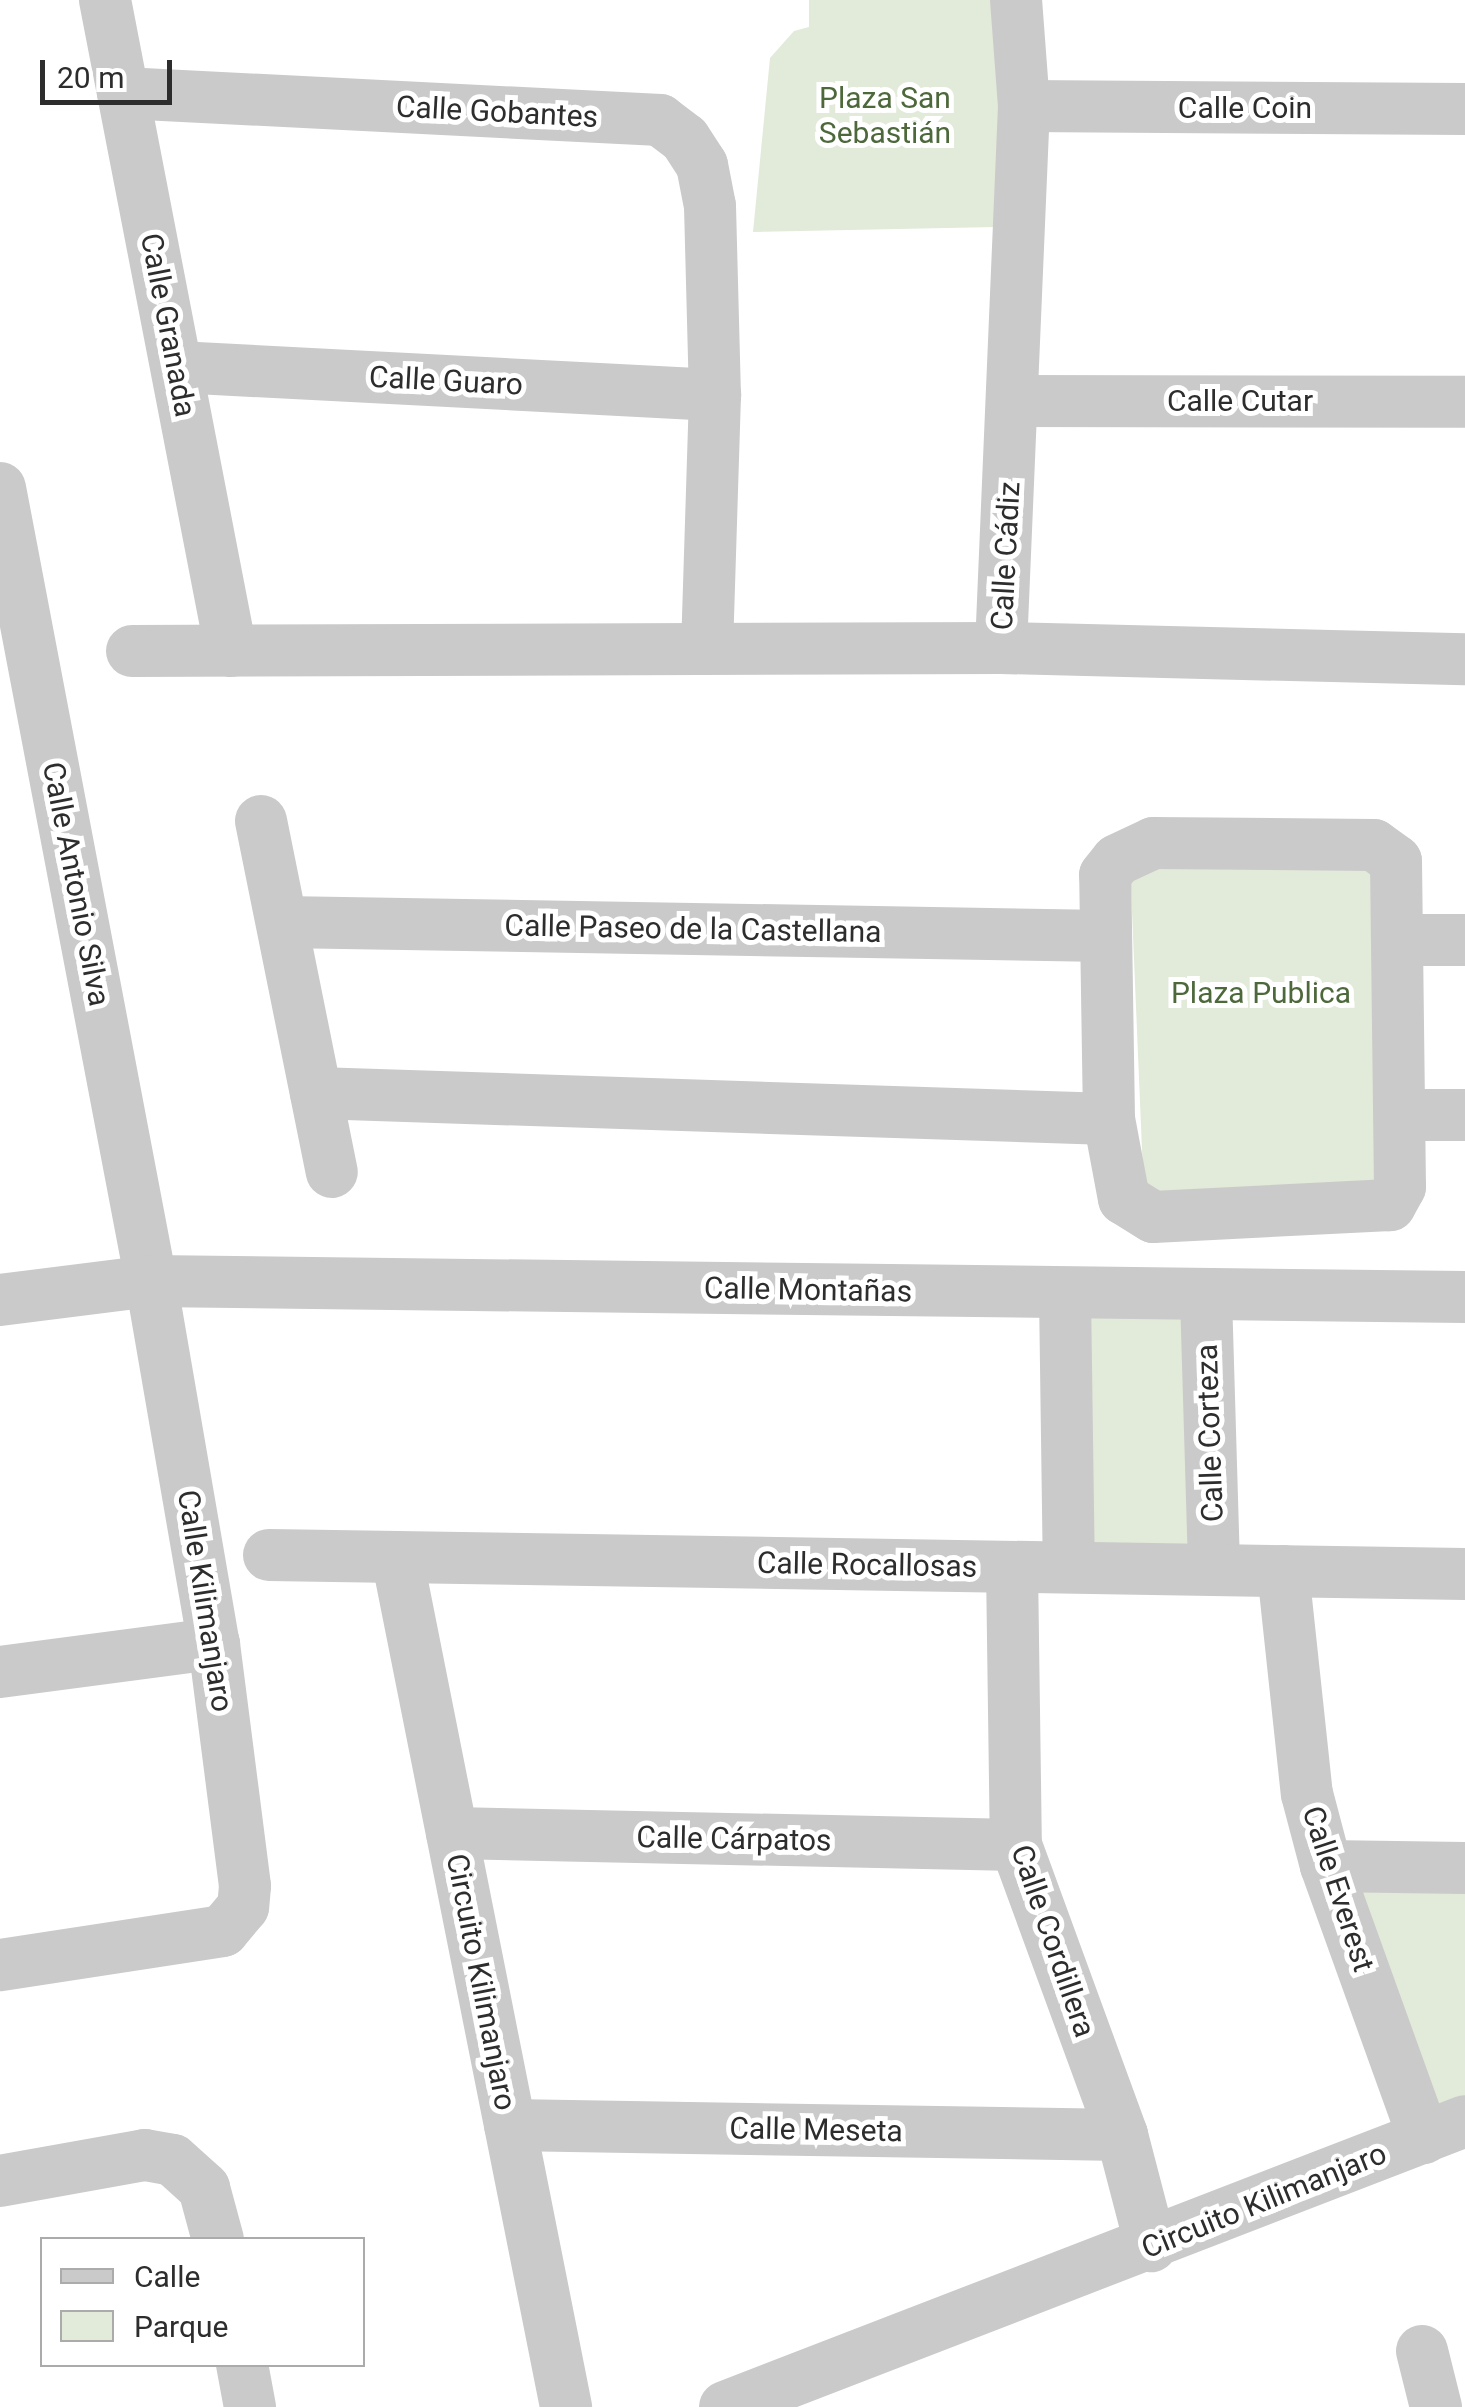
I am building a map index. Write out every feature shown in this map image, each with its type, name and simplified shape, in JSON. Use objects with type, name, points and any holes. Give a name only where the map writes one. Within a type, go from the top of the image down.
[{"type":"street","name":"Calle Granada","points":[[105,0],[231,651]]},
{"type":"street","name":"Calle Cádiz","points":[[1016,0],[1024,106],[1001,648],[1465,659]]},
{"type":"street","name":"Calle Gobantes","points":[[123,93],[660,120],[686,139],[702,165],[710,206],[715,395]]},
{"type":"street","name":"Calle Coin","points":[[1024,106],[1465,109]]},
{"type":"street","name":"Calle Guaro","points":[[177,367],[715,395]]},
{"type":"street","points":[[707,649],[715,395]]},
{"type":"street","name":"Calle Cutar","points":[[1014,401],[1465,402]]},
{"type":"street","name":"Calle Antonio Silva","points":[[0,488],[151,1281]]},
{"type":"street","points":[[132,651],[1001,648]]},
{"type":"street","points":[[260,822],[332,1172]]},
{"type":"street","points":[[1153,843],[1374,845],[1396,862],[1402,940],[1400,1186],[1381,1210],[1153,1217],[1133,1209],[1117,1186],[1109,1119],[1105,875],[1131,851],[1153,843]]},
{"type":"street","name":"Calle Paseo de la Castellana","points":[[282,922],[1104,936]]},
{"type":"street","points":[[1402,940],[1465,940]]},
{"type":"street","points":[[316,1093],[1109,1119]]},
{"type":"street","points":[[1402,1115],[1465,1116]]},
{"type":"street","name":"Calle Montañas","points":[[0,1300],[151,1281],[1465,1297]]},
{"type":"street","name":"Calle Kilimanjaro","points":[[0,1965],[206,1936],[236,1920],[245,1886],[214,1644],[151,1281]]},
{"type":"street","points":[[1064,1294],[1069,1567]]},
{"type":"street","name":"Calle Corteza","points":[[1206,1296],[1214,1570]]},
{"type":"street","name":"Calle Rocallosas","points":[[269,1555],[1465,1574]]},
{"type":"street","name":"Circuito Kilimanjaro","points":[[397,1557],[566,2407]]},
{"type":"street","name":"Calle Cordillera","points":[[1012,1567],[1016,1845],[1122,2135],[1152,2246]]},
{"type":"street","name":"Calle Everest","points":[[1283,1571],[1308,1794],[1326,1866],[1444,2129]]},
{"type":"street","points":[[0,1672],[214,1644]]},
{"type":"street","name":"Calle Cárpatos","points":[[452,1833],[1016,1845]]},
{"type":"street","points":[[1326,1866],[1465,1868]]},
{"type":"street","name":"Calle Meseta","points":[[510,2126],[1122,2135]]},
{"type":"street","name":"Circuito Kilimanjaro","points":[[725,2407],[1152,2246],[1444,2129]]},
{"type":"street","points":[[0,2180],[145,2155],[173,2160],[204,2188],[217,2237]]},
{"type":"street","points":[[1422,2351],[1436,2407]]},
{"type":"street","points":[[243,2367],[250,2407]]},
{"type":"green space","name":"Plaza San Sebastián","points":[[809,0],[1003,0],[996,227],[753,232],[770,58],[794,31],[809,27]]},
{"type":"green space","name":"Plaza Publica","points":[[1130,864],[1389,868],[1385,1192],[1144,1197]]},
{"type":"green space","points":[[1194,1312],[1202,1558],[1082,1552],[1083,1313]]},
{"type":"green space","points":[[1465,1886],[1465,2105],[1432,2118],[1351,1887]]}]
